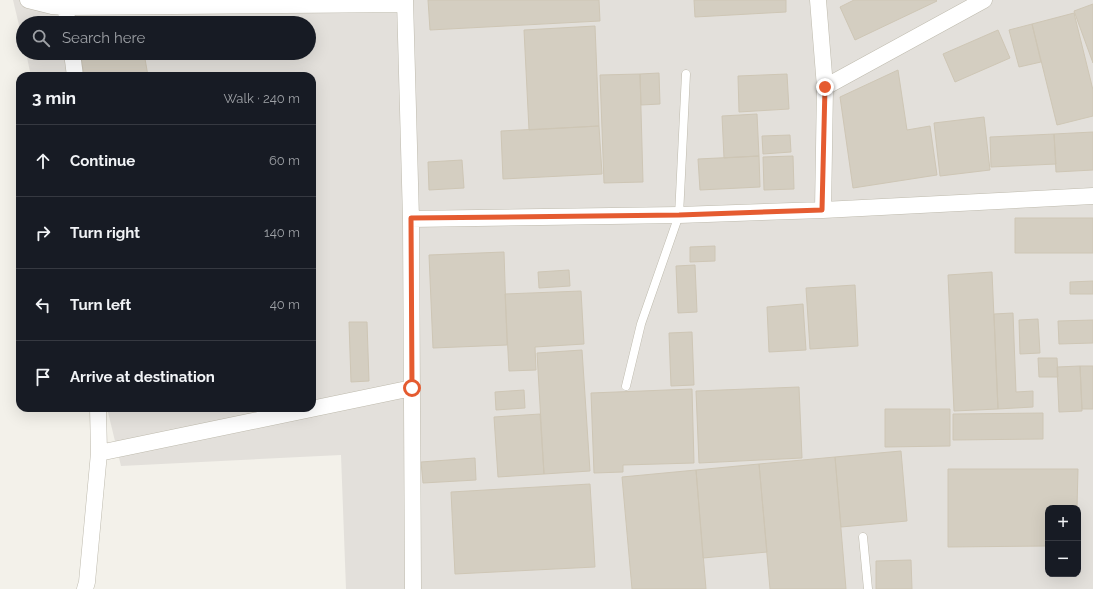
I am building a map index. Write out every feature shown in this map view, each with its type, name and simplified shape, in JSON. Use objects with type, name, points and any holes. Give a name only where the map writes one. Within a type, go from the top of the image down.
[{"type":"street","points":[[28,0],[52,6],[63,4],[405,2],[411,218],[413,589]]},
{"type":"street","points":[[818,0],[825,87],[822,210]]},
{"type":"street","points":[[825,87],[984,0]]},
{"type":"street","points":[[63,4],[66,16]]},
{"type":"street","points":[[73,60],[74,72]]},
{"type":"street","points":[[411,218],[679,215],[822,210],[1093,196]]},
{"type":"street","points":[[316,408],[412,388]]},
{"type":"street","points":[[85,589],[87,582],[99,453],[98,412]]},
{"type":"street","points":[[99,453],[296,412]]},
{"type":"lane","points":[[626,386],[641,324],[679,215],[686,74]]},
{"type":"lane","points":[[863,537],[868,589]]},
{"type":"shaded area","points":[[13,0],[1093,0],[1093,589],[346,589],[341,455],[121,466],[108,412],[316,412],[316,72],[30,72],[28,60],[316,60],[316,16],[17,16]]},
{"type":"building","points":[[428,0],[599,0],[600,21],[430,30]]},
{"type":"building","points":[[694,0],[786,0],[786,12],[695,17]]},
{"type":"building","points":[[854,0],[937,1],[855,40],[840,7]]},
{"type":"building","points":[[1093,4],[1093,63],[1074,11]]},
{"type":"building","points":[[1074,13],[1093,90],[1093,116],[1057,125],[1032,24]]},
{"type":"building","points":[[1032,24],[1041,62],[1019,67],[1009,30]]},
{"type":"building","points":[[595,26],[599,126],[529,130],[524,30]]},
{"type":"building","points":[[998,30],[1010,58],[955,82],[943,54]]},
{"type":"building","points":[[81,60],[145,60],[147,72],[83,72]]},
{"type":"building","points":[[898,70],[907,130],[930,126],[937,175],[853,188],[840,97]]},
{"type":"building","points":[[659,73],[660,104],[641,105],[640,74]]},
{"type":"building","points":[[640,74],[643,182],[604,183],[600,75]]},
{"type":"building","points":[[787,74],[789,109],[739,112],[738,76]]},
{"type":"building","points":[[757,114],[759,156],[724,158],[722,116]]},
{"type":"building","points":[[984,117],[990,170],[940,176],[934,123]]},
{"type":"building","points":[[599,126],[602,174],[503,179],[501,131]]},
{"type":"building","points":[[1093,132],[1093,170],[1056,172],[1054,134]]},
{"type":"building","points":[[1054,134],[1056,164],[991,167],[990,137]]},
{"type":"building","points":[[790,135],[791,152],[763,154],[762,136]]},
{"type":"building","points":[[759,156],[760,187],[700,190],[698,159]]},
{"type":"building","points":[[793,156],[794,189],[764,190],[763,157]]},
{"type":"building","points":[[462,160],[464,188],[429,190],[428,162]]},
{"type":"building","points":[[1015,218],[1093,218],[1093,253],[1015,253]]},
{"type":"building","points":[[715,246],[715,261],[690,262],[690,247]]},
{"type":"building","points":[[504,252],[507,345],[433,348],[429,255]]},
{"type":"building","points":[[695,265],[697,312],[678,313],[676,266]]},
{"type":"building","points":[[569,270],[570,286],[539,288],[538,272]]},
{"type":"building","points":[[992,272],[998,409],[954,411],[948,275]]},
{"type":"building","points":[[1093,281],[1093,294],[1070,294],[1070,282]]},
{"type":"building","points":[[855,285],[858,346],[810,349],[806,288]]},
{"type":"building","points":[[581,291],[584,344],[535,347],[536,370],[509,371],[505,294]]},
{"type":"building","points":[[803,304],[806,350],[769,352],[767,307]]},
{"type":"building","points":[[1013,313],[1016,392],[1033,391],[1033,407],[998,409],[994,314]]},
{"type":"building","points":[[1038,319],[1040,353],[1020,354],[1019,320]]},
{"type":"building","points":[[1093,320],[1093,343],[1059,344],[1058,321]]},
{"type":"building","points":[[349,322],[367,322],[369,381],[351,382]]},
{"type":"building","points":[[692,332],[694,385],[671,386],[669,333]]},
{"type":"building","points":[[582,350],[590,471],[544,474],[537,353]]},
{"type":"building","points":[[1038,358],[1057,358],[1058,377],[1039,377]]},
{"type":"building","points":[[1080,366],[1093,366],[1093,409],[1082,409]]},
{"type":"building","points":[[1080,366],[1082,411],[1059,412],[1057,367]]},
{"type":"building","points":[[799,387],[802,458],[699,463],[696,391]]},
{"type":"building","points":[[692,389],[694,463],[623,465],[623,472],[594,473],[591,393]]},
{"type":"building","points":[[524,390],[525,408],[496,410],[495,392]]},
{"type":"building","points":[[885,409],[950,409],[950,446],[885,447]]},
{"type":"building","points":[[1043,413],[1043,439],[953,440],[953,414]]},
{"type":"building","points":[[540,414],[544,474],[498,477],[494,417]]},
{"type":"building","points":[[901,451],[907,521],[841,527],[835,457]]},
{"type":"building","points":[[835,457],[846,589],[770,589],[759,464]]},
{"type":"building","points":[[475,458],[476,480],[423,483],[421,462]]},
{"type":"building","points":[[759,464],[767,552],[703,558],[696,470]]},
{"type":"building","points":[[948,469],[1078,469],[1077,505],[1045,505],[1045,546],[948,547]]},
{"type":"building","points":[[696,470],[706,589],[632,589],[622,477]]},
{"type":"building","points":[[590,484],[595,567],[455,574],[451,492]]},
{"type":"building","points":[[911,560],[912,589],[876,589],[876,561]]},
{"type":"route","points":[[412,388],[411,218],[679,215],[822,210],[825,87]]}]
